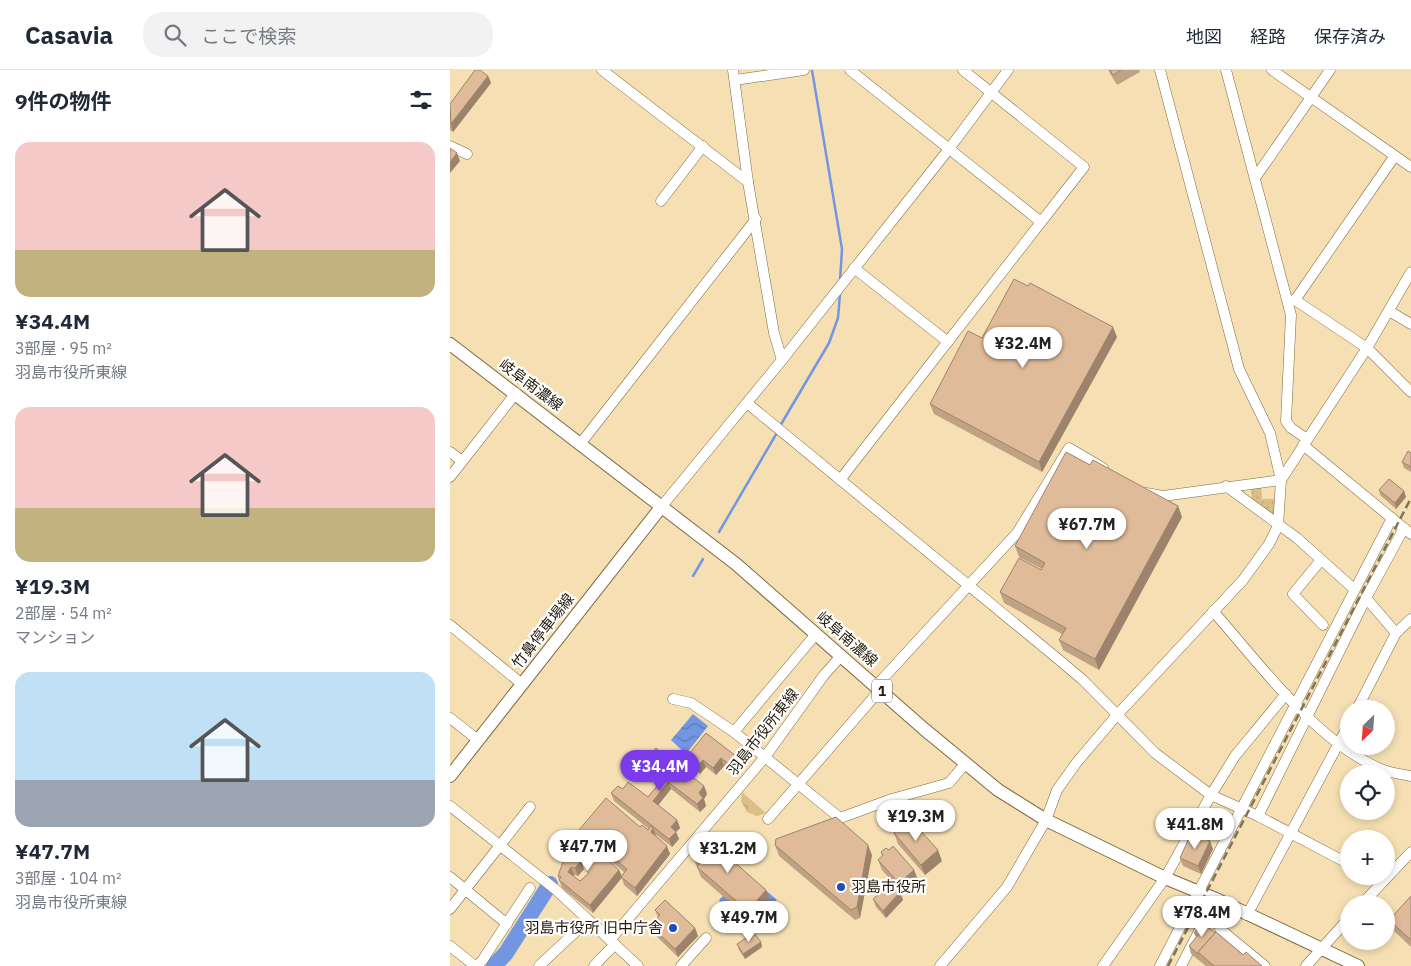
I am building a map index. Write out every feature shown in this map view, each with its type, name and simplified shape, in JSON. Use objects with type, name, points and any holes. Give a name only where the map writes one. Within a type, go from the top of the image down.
[{"type":"main road","name":"岐阜南濃線","points":[[450,344],[736,564],[965,764],[998,790],[1046,820],[1165,878],[1216,899],[1358,966]]},
{"type":"main road","name":"竹鼻停車場線","points":[[450,776],[662,506]]},
{"type":"street","points":[[602,70],[748,182]]},
{"type":"street","points":[[850,70],[1041,222]]},
{"type":"street","points":[[840,480],[1084,167],[963,70]]},
{"type":"street","points":[[662,506],[782,360],[949,149],[1008,70]]},
{"type":"street","points":[[940,966],[1007,887],[1046,820],[1057,790],[1077,762],[1117,715],[1243,580],[1269,544],[1278,526],[1281,480],[1270,433],[1236,360],[1160,70]]},
{"type":"street","points":[[1226,70],[1291,300],[1286,421],[1305,442],[1408,531],[1366,598],[1258,816]]},
{"type":"street","points":[[1272,70],[1394,157],[1411,167]]},
{"type":"street","points":[[1255,178],[1330,70]]},
{"type":"street","points":[[782,360],[774,333],[756,219],[748,182],[734,75],[799,71]]},
{"type":"street","points":[[450,146],[467,154]]},
{"type":"street","points":[[661,201],[703,146]]},
{"type":"street","points":[[1291,300],[1394,157]]},
{"type":"street","points":[[581,443],[756,219]]},
{"type":"street","points":[[854,269],[948,342]]},
{"type":"street","points":[[1281,480],[1367,348],[1411,272]]},
{"type":"street","points":[[1291,300],[1367,348],[1411,392]]},
{"type":"street","points":[[1389,311],[1411,324]]},
{"type":"street","points":[[450,476],[516,394]]},
{"type":"street","points":[[747,403],[1083,680],[1155,753],[1211,795],[1258,816],[1340,860]]},
{"type":"street","points":[[768,819],[878,688],[1017,533],[1069,448],[1109,472]]},
{"type":"street","points":[[450,452],[462,461]]},
{"type":"street","points":[[1133,486],[1149,495],[1163,496],[1281,480]]},
{"type":"street","points":[[1226,486],[1296,538],[1354,589]]},
{"type":"street","points":[[1160,966],[1392,518]]},
{"type":"street","points":[[1321,560],[1293,594],[1323,625]]},
{"type":"street","points":[[1366,598],[1396,633]]},
{"type":"street","points":[[1213,611],[1294,704],[1338,744],[1382,770],[1411,776]]},
{"type":"street","points":[[1362,700],[1396,633],[1411,619]]},
{"type":"street","points":[[450,625],[522,684]]},
{"type":"street","points":[[734,732],[816,634]]},
{"type":"street","name":"羽島市役所東線","points":[[594,966],[765,758],[824,675],[841,656]]},
{"type":"street","points":[[1103,966],[1165,878],[1235,756],[1286,694]]},
{"type":"street","points":[[673,699],[691,703],[734,732],[840,818],[892,799],[948,782],[965,764]]},
{"type":"street","points":[[450,718],[478,740]]},
{"type":"street","points":[[1247,915],[1340,740]]},
{"type":"street","points":[[450,806],[555,889],[638,966]]},
{"type":"street","points":[[450,909],[530,807]]},
{"type":"street","points":[[1395,869],[1411,852]]},
{"type":"street","points":[[450,877],[507,924]]},
{"type":"street","points":[[1371,895],[1380,885]]},
{"type":"street","points":[[450,946],[476,966],[482,962],[530,888]]},
{"type":"street","points":[[1180,966],[1216,899]]},
{"type":"street","points":[[540,966],[588,920]]},
{"type":"street","points":[[1306,966],[1340,928]]},
{"type":"street","points":[[1220,929],[1265,966]]},
{"type":"street","points":[[681,966],[706,938]]},
{"type":"green space","points":[[1261,484],[1262,499],[1279,499],[1276,523],[1252,505],[1251,485]]},
{"type":"green space","points":[[742,792],[766,813],[757,816],[747,812],[741,801]]},
{"type":"water","points":[[693,714],[708,726],[686,754],[671,740]]},
{"type":"water","points":[[730,859],[777,900],[752,929],[719,900],[723,896]]},
{"type":"building","points":[[475,70],[480,70],[488,76],[451,124],[450,104]]},
{"type":"building","points":[[1110,70],[1121,70],[1113,75]]},
{"type":"building","points":[[450,148],[457,153],[450,162]]},
{"type":"building","points":[[1014,279],[1028,286],[1030,283],[1113,327],[1039,462],[930,404],[968,331],[982,338]]},
{"type":"building","points":[[1408,451],[1411,453],[1411,467],[1402,462]]},
{"type":"building","points":[[1066,452],[1090,465],[1093,460],[1178,506],[1095,659],[1059,640],[1066,628],[1000,592],[1019,558],[1041,570],[1045,563],[1015,546]]},
{"type":"building","points":[[1389,479],[1404,491],[1395,503],[1379,490]]},
{"type":"building","points":[[706,733],[736,756],[730,765],[721,758],[713,768],[703,760],[697,766],[690,760],[683,766],[675,761],[679,757],[684,760]]},
{"type":"building","points":[[656,748],[704,786],[699,793],[703,798],[697,804],[668,782],[653,801],[677,820],[671,827],[676,832],[669,839],[611,793],[618,786],[623,789],[628,782],[648,797],[663,779],[638,759],[644,751],[650,755]]},
{"type":"building","points":[[606,798],[640,827],[642,825],[648,830],[651,826],[653,828],[651,832],[667,846],[635,888],[621,877],[627,869],[579,830]]},
{"type":"building","name":"羽島市役所","points":[[836,817],[868,845],[857,907],[851,910],[775,845],[776,839]]},
{"type":"building","points":[[910,819],[938,850],[921,865],[894,833]]},
{"type":"building","points":[[1195,834],[1210,841],[1198,866],[1180,858],[1190,836],[1193,837]]},
{"type":"building","points":[[728,836],[734,841],[724,853],[766,890],[748,911],[697,867],[700,863],[693,857],[709,839],[718,847]]},
{"type":"building","points":[[583,839],[619,870],[590,905],[559,880],[561,877],[558,876],[564,859],[570,853],[568,850],[570,847],[573,849],[571,853],[581,861],[575,868],[571,867],[568,872],[580,881],[589,873],[587,871],[590,866],[574,850]]},
{"type":"building","points":[[893,846],[914,870],[899,883],[878,860],[883,855],[881,852],[886,848],[889,850]]},
{"type":"building","points":[[892,883],[900,892],[883,911],[873,899]]},
{"type":"building","points":[[1411,896],[1411,940],[1395,925],[1395,913]]},
{"type":"building","name":"羽島市役所 旧中庁舎","points":[[665,900],[695,928],[675,949],[650,925],[660,915],[655,910]]},
{"type":"building","points":[[1203,923],[1215,933],[1198,954],[1189,946],[1198,935],[1194,933]]},
{"type":"building","points":[[1216,932],[1243,955],[1246,952],[1262,966],[1214,966],[1198,952]]},
{"type":"building","points":[[754,933],[761,942],[743,954],[737,944]]},
{"type":"waterway","points":[[812,70],[842,249],[840,281]]},
{"type":"waterway","points":[[780,426],[829,343],[838,318],[840,294]]},
{"type":"waterway","points":[[719,532],[778,431]]},
{"type":"waterway","points":[[693,576],[703,559]]},
{"type":"waterway","points":[[494,966],[506,953],[550,884]]},
{"type":"railway","points":[[1168,966],[1411,498]]},
{"type":"place","name":"羽島市役所","points":[[841,887]]},
{"type":"place","name":"羽島市役所 旧中庁舎","points":[[673,928]]}]
